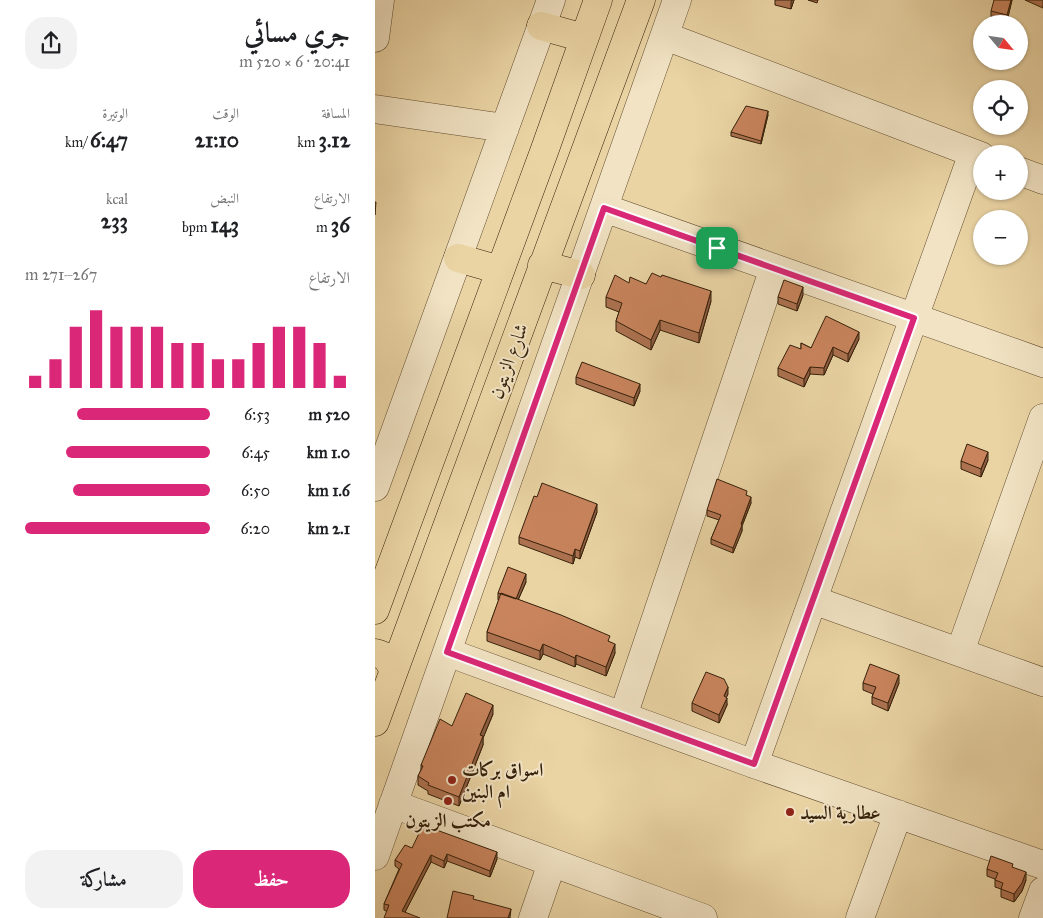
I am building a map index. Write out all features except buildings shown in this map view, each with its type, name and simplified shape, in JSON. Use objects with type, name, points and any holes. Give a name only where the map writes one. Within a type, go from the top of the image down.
[{"type":"main road","name":"شارع الزيتون","points":[[375,610],[598,0]]},
{"type":"main road","name":"شارع الزيتون","points":[[375,722],[384,662],[425,590],[542,265],[641,0]]},
{"type":"main road","points":[[541,26],[584,38]]},
{"type":"main road","points":[[458,258],[500,270]]},
{"type":"main road","points":[[542,265],[581,276]]},
{"type":"main road","points":[[388,576],[396,588],[403,592],[418,593],[425,590]]},
{"type":"street","points":[[375,38],[381,0]]},
{"type":"street","points":[[375,486],[551,0]]},
{"type":"street","points":[[375,856],[677,0]]},
{"type":"street","points":[[665,36],[973,153]]},
{"type":"street","points":[[375,109],[505,128]]},
{"type":"street","points":[[754,764],[914,318],[973,165]]},
{"type":"street","points":[[1028,174],[1043,180]]},
{"type":"street","points":[[604,208],[1043,363]]},
{"type":"street","points":[[623,716],[774,268]]},
{"type":"street","points":[[960,652],[1043,418]]},
{"type":"street","points":[[813,600],[1043,682]]},
{"type":"street","points":[[447,652],[754,764],[1043,865]]},
{"type":"street","points":[[393,804],[703,918]]},
{"type":"street","points":[[860,918],[898,814]]},
{"type":"street","points":[[533,918],[552,863]]},
{"type":"street","points":[[1033,918],[1043,891]]},
{"type":"place","name":"اسواق بركات ام البنين","points":[[452,780]]},
{"type":"place","name":"مكتب الزيتون","points":[[448,801]]},
{"type":"place","name":"عطارية السيد","points":[[790,812]]},
{"type":"route","points":[[604,208],[717,248],[914,318],[754,764],[447,652],[604,208]]}]
